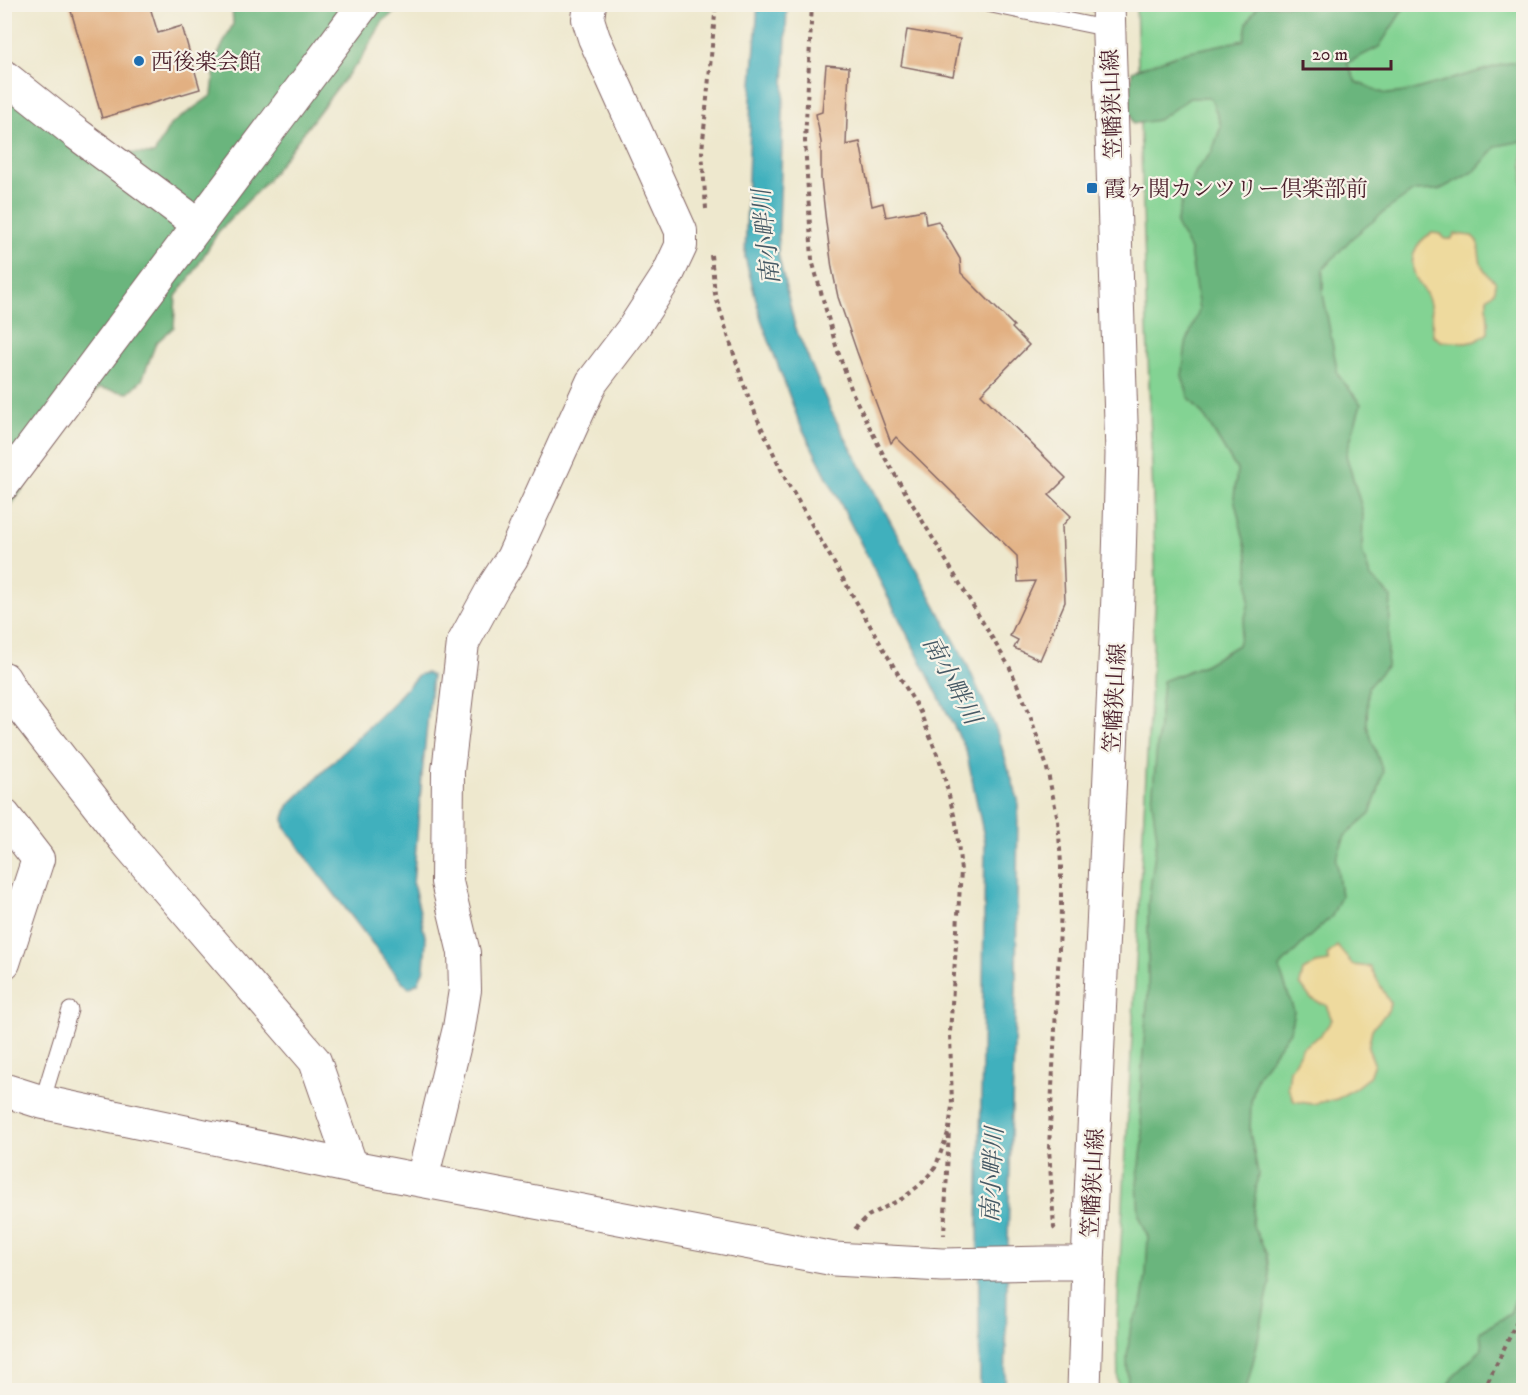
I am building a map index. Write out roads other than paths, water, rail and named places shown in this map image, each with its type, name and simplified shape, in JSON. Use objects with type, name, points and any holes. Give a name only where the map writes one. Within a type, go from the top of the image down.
[{"type":"main road","name":"笠幡狭山線","points":[[1084,1390],[1122,454],[1109,17]]},
{"type":"main road","points":[[4,1090],[42,1102],[352,1167],[834,1259],[948,1265],[1088,1263]]},
{"type":"street","points":[[4,484],[364,4]]},
{"type":"street","points":[[422,1180],[459,1028],[465,990],[464,953],[447,882],[448,771],[463,643],[512,558],[592,382],[634,327],[667,276],[681,246],[681,231],[594,38],[588,19],[590,4]]},
{"type":"street","points":[[4,75],[77,135],[199,225]]},
{"type":"street","points":[[4,678],[25,712],[127,843],[315,1061],[352,1167]]},
{"type":"street","points":[[4,815],[38,859],[10,928],[4,963]]},
{"type":"lane","points":[[987,4],[1109,17]]},
{"type":"lane","points":[[42,1102],[70,1010]]},
{"type":"water","name":"南小畔川","points":[[758,5],[787,5],[778,254],[795,327],[831,411],[966,662],[996,729],[1018,799],[1016,988],[1005,1390],[980,1390],[978,1223],[985,842],[966,750],[799,422],[761,319],[745,257],[751,98]]},
{"type":"water","points":[[426,673],[432,676],[413,884],[426,941],[424,969],[418,983],[409,988],[398,977],[310,862],[285,827],[284,818],[288,806],[394,702],[418,675]]},
{"type":"place","name":"西後楽会館","points":[[139,61]]},
{"type":"place","name":"霞ヶ関カンツリー倶楽部前","points":[[1092,188]]}]
